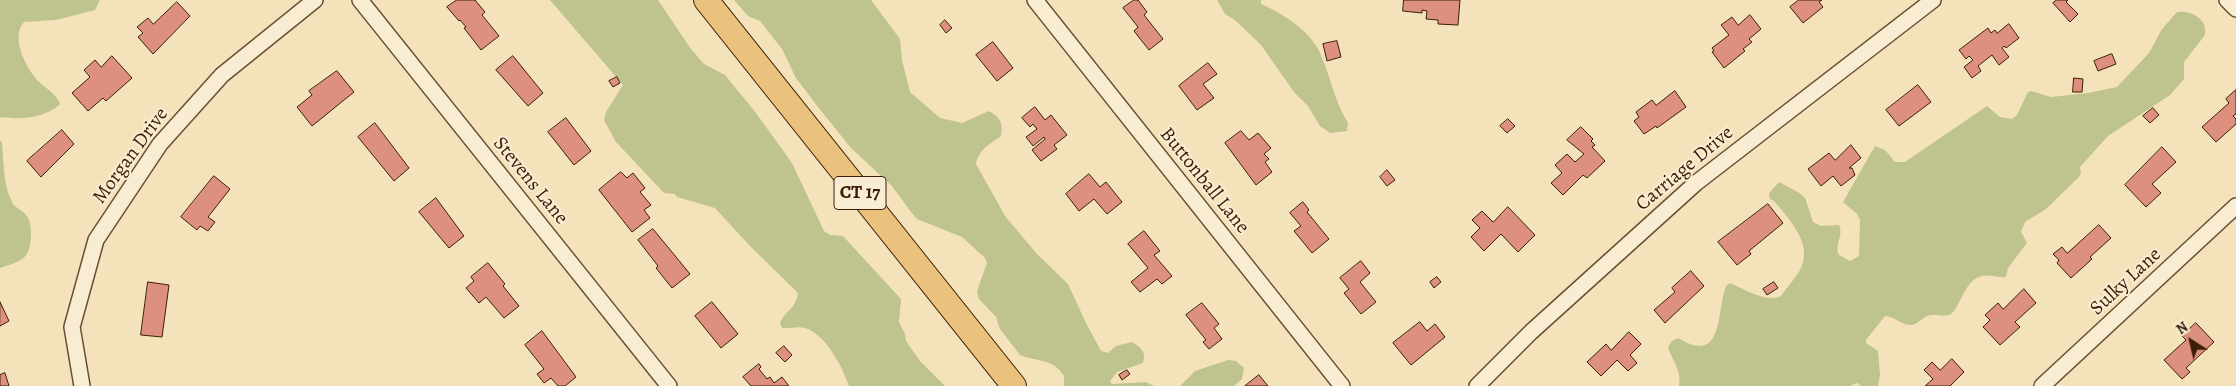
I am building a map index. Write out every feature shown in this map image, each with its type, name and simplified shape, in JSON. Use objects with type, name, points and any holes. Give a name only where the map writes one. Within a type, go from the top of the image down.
[{"type":"main road","name":"CT 17","points":[[706,0],[1014,386]]},
{"type":"street","name":"Morgan Drive","points":[[82,386],[72,326],[96,240],[160,144],[222,75],[315,0]]},
{"type":"street","name":"Stevens Lane","points":[[360,0],[669,386]]},
{"type":"street","name":"Buttonball Lane","points":[[1035,0],[1342,386]]},
{"type":"street","name":"Carriage Drive","points":[[1477,386],[1531,332],[1696,183],[1933,0]]},
{"type":"street","points":[[2227,0],[2236,9]]},
{"type":"street","name":"Sulky Lane","points":[[2042,386],[2236,206]]},
{"type":"green space","points":[[0,0],[100,0],[95,10],[56,20],[24,22],[20,28],[19,44],[25,61],[33,75],[54,94],[60,104],[48,112],[23,118],[0,117]]},
{"type":"green space","points":[[550,0],[658,0],[691,49],[704,64],[725,75],[756,113],[792,163],[824,231],[830,235],[843,236],[901,299],[899,322],[906,341],[920,361],[945,386],[849,386],[838,361],[819,337],[805,328],[782,328],[780,323],[793,307],[798,293],[750,246],[715,208],[677,197],[675,194],[664,193],[616,142],[604,120],[606,112],[623,85]]},
{"type":"green space","points":[[734,0],[871,0],[900,39],[902,60],[910,92],[940,118],[962,123],[989,111],[999,119],[1002,128],[1001,136],[982,151],[976,164],[1005,216],[1037,254],[1068,284],[1101,351],[1108,353],[1116,346],[1132,342],[1142,351],[1144,356],[1143,363],[1117,372],[1110,381],[1112,384],[1146,382],[1154,386],[1064,386],[1064,376],[1055,366],[1020,355],[1000,329],[996,317],[979,299],[977,291],[987,263],[985,258],[962,237],[917,219],[892,186],[851,148],[818,107],[796,78],[782,49],[760,21],[748,16]]},
{"type":"green space","points":[[1217,0],[1261,0],[1261,4],[1296,24],[1311,38],[1321,55],[1336,99],[1348,123],[1347,131],[1330,133],[1320,126],[1308,106],[1294,92],[1261,45],[1236,21],[1225,14]]},
{"type":"green space","points":[[2177,12],[2193,14],[2201,20],[2205,29],[2205,35],[2184,62],[2184,79],[2170,95],[2108,136],[2080,167],[2081,174],[2078,178],[2046,209],[2025,222],[2021,232],[2027,243],[2008,268],[2006,277],[1986,275],[1974,280],[1966,289],[1954,311],[1949,315],[1930,315],[1910,325],[1885,316],[1866,340],[1866,343],[1878,351],[1880,375],[1878,386],[1861,386],[1857,383],[1850,386],[1679,386],[1678,370],[1668,347],[1672,341],[1678,338],[1693,345],[1704,345],[1711,341],[1719,322],[1726,286],[1730,283],[1762,297],[1775,298],[1781,296],[1800,270],[1804,260],[1802,241],[1793,224],[1774,201],[1770,199],[1769,193],[1779,182],[1805,198],[1813,222],[1821,226],[1839,225],[1839,255],[1850,261],[1859,256],[1860,220],[1857,214],[1843,202],[1875,146],[1885,150],[1895,162],[1905,162],[1987,106],[2000,117],[2012,119],[2017,115],[2028,92],[2031,91],[2051,97],[2088,93],[2117,87],[2149,53],[2162,29]]},
{"type":"green space","points":[[0,140],[2,143],[7,190],[13,204],[28,219],[31,227],[31,236],[29,250],[26,255],[19,261],[0,268]]},
{"type":"green space","points":[[1228,360],[1236,361],[1244,368],[1242,379],[1234,386],[1180,386],[1195,371]]},
{"type":"building","points":[[457,0],[475,0],[485,12],[482,15],[499,36],[481,50],[464,28],[466,27],[447,7]]},
{"type":"building","points":[[1134,0],[1138,0],[1147,12],[1144,15],[1163,39],[1149,50],[1134,31],[1138,27],[1123,8]]},
{"type":"building","points":[[1404,0],[1460,0],[1458,25],[1438,24],[1438,20],[1426,19],[1427,11],[1422,10],[1422,13],[1403,11]]},
{"type":"building","points":[[1799,0],[1822,0],[1819,2],[1823,7],[1803,23],[1790,7]]},
{"type":"building","points":[[2057,0],[2068,0],[2066,2],[2078,14],[2070,22],[2053,3]]},
{"type":"building","points":[[177,2],[190,16],[153,54],[138,37],[143,33],[137,27],[148,18],[153,24]]},
{"type":"building","points":[[1750,15],[1761,29],[1749,39],[1752,42],[1743,49],[1745,51],[1724,68],[1712,52],[1714,51],[1712,48],[1729,35],[1721,25],[1732,17],[1738,25]]},
{"type":"building","points":[[945,20],[952,28],[946,33],[940,25]]},
{"type":"building","points":[[2009,24],[2019,38],[2006,48],[2004,46],[2002,48],[2009,57],[1999,65],[1992,55],[1978,66],[1981,71],[1972,78],[1964,67],[1973,60],[1969,56],[1966,59],[1959,50],[1988,28],[1991,33],[1995,30],[1997,33]]},
{"type":"building","points":[[1337,41],[1341,57],[1327,61],[1323,44]]},
{"type":"building","points":[[993,42],[1013,68],[997,81],[976,55]]},
{"type":"building","points":[[2112,54],[2116,64],[2098,71],[2094,61]]},
{"type":"building","points":[[112,56],[132,78],[106,101],[103,98],[88,111],[72,93],[90,77],[84,70],[95,60],[101,67]]},
{"type":"building","points":[[513,56],[543,93],[528,106],[496,70]]},
{"type":"building","points":[[1208,63],[1217,74],[1203,84],[1214,98],[1197,110],[1179,86]]},
{"type":"building","points":[[337,71],[354,92],[312,126],[297,107],[312,95],[309,91]]},
{"type":"building","points":[[617,77],[620,83],[613,87],[609,81]]},
{"type":"building","points":[[2074,78],[2083,79],[2082,92],[2073,92]]},
{"type":"building","points":[[1918,85],[1931,102],[1899,126],[1886,110]]},
{"type":"building","points":[[2236,90],[2236,114],[2233,116],[2236,119],[2236,124],[2216,142],[2202,127],[2229,103],[2226,99]]},
{"type":"building","points":[[1675,91],[1686,107],[1657,128],[1656,126],[1644,134],[1634,121],[1639,117],[1636,112],[1652,100],[1656,105]]},
{"type":"building","points":[[1035,107],[1045,120],[1051,115],[1067,135],[1054,145],[1057,149],[1041,161],[1032,150],[1045,139],[1044,137],[1033,146],[1026,137],[1037,129],[1033,124],[1030,127],[1022,118]]},
{"type":"building","points":[[2153,108],[2159,115],[2150,123],[2143,116]]},
{"type":"building","points":[[566,118],[591,151],[574,165],[548,132]]},
{"type":"building","points":[[1508,119],[1515,126],[1507,133],[1500,126]]},
{"type":"building","points":[[375,123],[409,168],[394,181],[358,137]]},
{"type":"building","points":[[1581,127],[1593,139],[1591,141],[1595,145],[1592,147],[1605,161],[1587,178],[1583,175],[1563,195],[1551,183],[1562,173],[1555,165],[1567,154],[1575,162],[1584,154],[1567,140]]},
{"type":"building","points":[[62,130],[74,144],[41,177],[27,161]]},
{"type":"building","points":[[1241,131],[1249,140],[1258,133],[1271,148],[1264,154],[1269,159],[1265,162],[1272,172],[1256,185],[1225,143]]},
{"type":"building","points":[[1851,145],[1861,158],[1849,168],[1852,168],[1855,175],[1841,186],[1833,176],[1821,186],[1808,169],[1829,153],[1835,160]]},
{"type":"building","points":[[2162,147],[2176,162],[2152,184],[2161,193],[2146,207],[2125,185]]},
{"type":"building","points":[[1387,170],[1395,180],[1387,186],[1380,177]]},
{"type":"building","points":[[621,172],[627,178],[633,173],[645,188],[640,192],[651,205],[644,210],[650,218],[632,232],[599,190]]},
{"type":"building","points":[[1089,174],[1100,187],[1106,182],[1122,202],[1107,214],[1094,199],[1079,211],[1066,194]]},
{"type":"building","points":[[214,176],[230,189],[208,217],[215,222],[208,231],[200,226],[197,230],[181,217]]},
{"type":"building","points":[[436,198],[464,236],[449,248],[419,212]]},
{"type":"building","points":[[1303,202],[1309,210],[1307,212],[1329,239],[1312,253],[1294,231],[1301,226],[1290,213]]},
{"type":"building","points":[[1768,204],[1783,223],[1749,251],[1751,254],[1737,265],[1718,242]]},
{"type":"building","points":[[1508,207],[1535,235],[1518,252],[1501,234],[1484,251],[1471,237],[1480,228],[1472,220],[1482,211],[1493,222]]},
{"type":"building","points":[[2099,225],[2111,238],[2071,278],[2057,263],[2059,260],[2053,254],[2062,247],[2067,253]]},
{"type":"building","points":[[653,229],[690,274],[672,288],[638,240]]},
{"type":"building","points":[[1144,231],[1160,251],[1154,255],[1172,276],[1162,284],[1157,279],[1140,292],[1131,282],[1148,268],[1128,244]]},
{"type":"building","points":[[1361,261],[1370,273],[1360,282],[1376,302],[1361,314],[1344,293],[1349,289],[1340,278]]},
{"type":"building","points":[[488,263],[505,284],[503,286],[519,306],[504,318],[486,297],[479,303],[466,288],[474,281],[471,277]]},
{"type":"building","points":[[1691,271],[1704,286],[1665,323],[1654,310],[1675,292],[1672,288]]},
{"type":"building","points":[[1437,277],[1441,282],[1434,288],[1430,282]]},
{"type":"building","points":[[148,282],[169,285],[162,337],[141,335]]},
{"type":"building","points":[[1774,282],[1778,288],[1767,295],[1763,289]]},
{"type":"building","points":[[2024,289],[2036,303],[2015,322],[2020,327],[2000,345],[1983,327],[1990,320],[1985,315],[1998,303],[2003,309]]},
{"type":"building","points":[[0,302],[9,321],[0,326]]},
{"type":"building","points":[[712,302],[738,334],[721,348],[695,316]]},
{"type":"building","points":[[1202,303],[1219,324],[1214,328],[1222,339],[1209,349],[1203,342],[1206,340],[1186,315]]},
{"type":"building","points":[[1420,322],[1427,331],[1435,324],[1445,337],[1411,365],[1393,343]]},
{"type":"building","points":[[2196,323],[2214,342],[2186,368],[2190,372],[2182,379],[2164,360],[2186,340],[2182,336]]},
{"type":"building","points":[[542,331],[576,377],[565,386],[558,386],[551,378],[544,383],[537,374],[544,369],[525,345]]},
{"type":"building","points":[[1629,332],[1641,344],[1630,355],[1637,363],[1628,371],[1617,360],[1601,376],[1587,362],[1606,344],[1611,350]]},
{"type":"building","points":[[784,346],[792,355],[785,362],[776,353]]},
{"type":"building","points":[[1952,359],[1964,372],[1950,386],[1925,386],[1933,379],[1924,370],[1932,362],[1940,370]]},
{"type":"building","points":[[759,364],[761,367],[759,369],[767,379],[770,377],[774,383],[782,377],[789,386],[751,386],[743,377]]},
{"type":"building","points":[[1127,370],[1130,374],[1122,380],[1119,375]]},
{"type":"building","points":[[5,373],[9,386],[0,386],[0,375]]},
{"type":"building","points":[[1259,375],[1268,386],[1245,386]]}]
